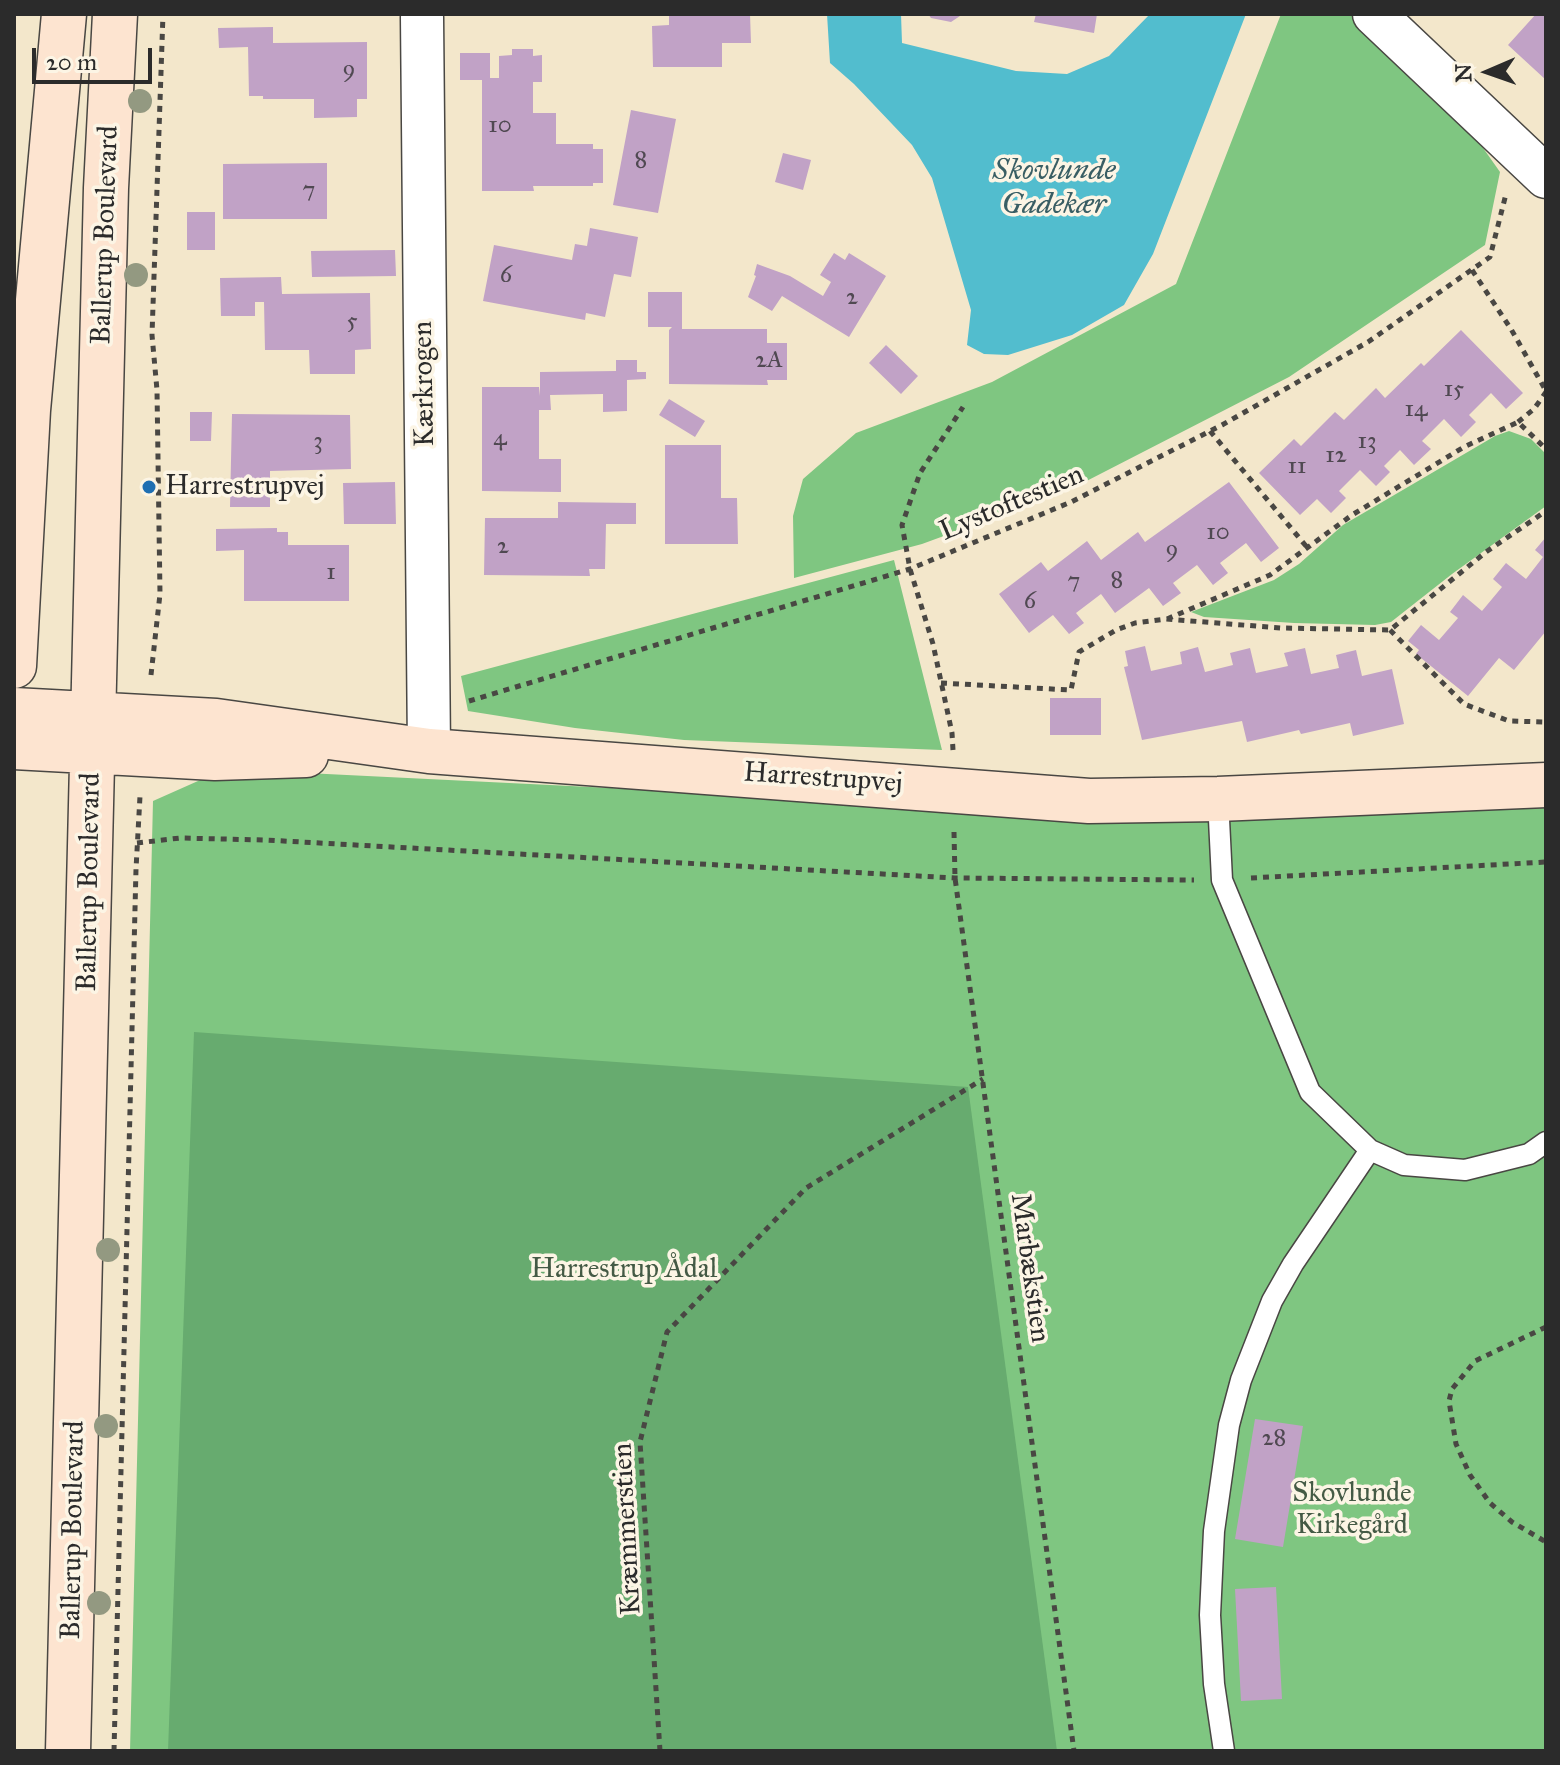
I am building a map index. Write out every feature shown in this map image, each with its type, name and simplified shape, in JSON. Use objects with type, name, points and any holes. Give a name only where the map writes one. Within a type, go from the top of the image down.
[{"type":"street","name":"Ballerup Boulevard","points":[[14,666],[28,410],[64,14]]},
{"type":"street","name":"Ballerup Boulevard","points":[[68,1751],[106,188],[115,14]]},
{"type":"street","points":[[1374,14],[1539,170]]},
{"type":"street","name":"Kærkrogen","points":[[422,17],[429,751]]},
{"type":"street","points":[[14,710],[94,733]]},
{"type":"street","name":"Harrestrupvej","points":[[94,733],[146,717],[216,721],[429,751],[1089,801],[1218,799],[1546,785]]},
{"type":"street","points":[[14,747],[94,733]]},
{"type":"street","name":"Harrestrupvej","points":[[94,733],[215,758],[429,751]]},
{"type":"lane","points":[[1218,799],[1222,880],[1310,1092],[1370,1150],[1404,1165],[1465,1170],[1529,1154],[1546,1142]]},
{"type":"lane","points":[[1224,1751],[1214,1684],[1210,1615],[1214,1531],[1229,1425],[1241,1380],[1272,1301],[1293,1264],[1370,1150]]},
{"type":"path","points":[[146,717],[160,594],[157,390],[152,335],[163,14]]},
{"type":"path","name":"Lystoftestien","points":[[469,701],[910,569],[1071,502],[1210,431],[1368,342],[1472,270],[1490,257],[1506,191],[1539,170]]},
{"type":"path","points":[[1166,619],[1270,575],[1306,546],[1464,447],[1518,422],[1534,409],[1546,392],[1511,329],[1472,270]]},
{"type":"path","name":"Marbækstien","points":[[963,407],[920,473],[902,525],[910,569],[933,644],[952,733],[955,878],[1074,1751]]},
{"type":"path","points":[[1518,422],[1546,449]]},
{"type":"path","points":[[1210,431],[1306,546]]},
{"type":"path","points":[[941,683],[1071,690],[1079,652],[1116,630],[1135,623],[1166,619],[1281,628],[1390,630],[1486,552],[1546,511]]},
{"type":"path","points":[[1390,630],[1464,704],[1509,721],[1546,722]]},
{"type":"path","points":[[114,1751],[137,843],[180,838],[265,840],[955,878],[1222,880],[1546,862]]},
{"type":"path","name":"Kræmmerstien","points":[[660,1751],[640,1442],[667,1332],[806,1188],[983,1078]]},
{"type":"path","points":[[1546,1327],[1475,1361],[1452,1389],[1449,1401],[1456,1444],[1470,1475],[1490,1503],[1512,1522],[1546,1542]]},
{"type":"green space","points":[[1281,14],[1350,14],[1457,111],[1500,172],[1485,245],[1289,377],[1069,490],[922,544],[794,578],[793,516],[803,479],[856,433],[992,382],[1176,284]]},
{"type":"green space","points":[[1509,431],[1531,439],[1546,454],[1546,506],[1391,622],[1375,625],[1294,623],[1204,617],[1191,612],[1274,580],[1299,564],[1343,525],[1495,436]]},
{"type":"green space","points":[[894,560],[942,750],[684,740],[575,728],[468,711],[461,676]]},
{"type":"green space","name":"Harrestrup Ådal","points":[[225,769],[1240,819],[1546,808],[1546,1751],[130,1751],[153,801]]},
{"type":"green space","points":[[194,1032],[968,1087],[1057,1751],[168,1751]]},
{"type":"water","name":"Skovlunde Gadekær","points":[[827,14],[901,14],[902,43],[1016,71],[1067,74],[1109,56],[1150,14],[1246,14],[1153,254],[1124,305],[1072,335],[1008,355],[984,354],[967,345],[971,310],[932,178],[912,145],[830,63]]},
{"type":"building","points":[[669,14],[750,14],[751,43],[722,43],[722,67],[653,67],[652,26],[669,25]]},
{"type":"building","points":[[928,14],[963,14],[951,22],[931,18]]},
{"type":"building","points":[[1036,14],[1097,14],[1094,33],[1034,22]]},
{"type":"building","points":[[1536,14],[1546,14],[1546,80],[1508,45]]},
{"type":"building","points":[[273,27],[273,43],[367,42],[367,99],[357,99],[357,117],[314,118],[314,99],[249,96],[248,47],[219,48],[218,28]]},
{"type":"building","points":[[512,49],[533,49],[533,56],[542,55],[542,82],[533,82],[533,113],[556,113],[556,144],[593,144],[593,149],[603,149],[603,183],[593,183],[593,186],[533,186],[534,191],[482,191],[482,80],[460,80],[460,53],[490,53],[490,78],[499,78],[499,56],[512,55]]},
{"type":"building","points":[[631,110],[676,119],[658,213],[613,205]]},
{"type":"building","points":[[783,153],[811,160],[803,190],[775,182]]},
{"type":"building","points":[[327,163],[327,219],[223,219],[223,164]]},
{"type":"building","points":[[187,212],[215,212],[215,250],[187,250]]},
{"type":"building","points":[[590,228],[638,237],[631,277],[614,274],[605,317],[586,313],[585,320],[483,301],[494,245],[572,260],[575,244],[587,246]]},
{"type":"building","points":[[395,250],[396,276],[312,277],[311,251]]},
{"type":"building","points":[[834,253],[845,260],[849,253],[886,276],[849,337],[782,296],[772,311],[748,297],[757,264],[790,276],[823,296],[831,282],[820,275]]},
{"type":"building","points":[[281,277],[282,294],[370,293],[371,349],[355,350],[355,374],[310,374],[309,350],[265,350],[264,302],[255,302],[255,316],[221,316],[220,278]]},
{"type":"building","points":[[648,292],[682,292],[682,329],[767,329],[767,343],[787,343],[787,380],[767,380],[768,385],[669,384],[669,330],[672,327],[648,327]]},
{"type":"building","points":[[1461,330],[1523,393],[1506,409],[1491,393],[1469,415],[1476,422],[1461,437],[1444,419],[1422,441],[1431,449],[1414,465],[1400,450],[1384,466],[1390,472],[1376,486],[1360,470],[1339,491],[1346,498],[1331,513],[1317,499],[1300,515],[1259,473],[1294,439],[1301,446],[1335,412],[1344,420],[1376,388],[1385,398]]},
{"type":"building","points":[[886,345],[918,376],[901,394],[869,363]]},
{"type":"building","points":[[616,360],[637,360],[637,372],[646,372],[646,379],[627,380],[627,411],[603,412],[603,394],[550,395],[551,410],[539,410],[539,459],[561,459],[561,492],[482,491],[482,387],[539,387],[540,396],[540,372],[616,371]]},
{"type":"building","points":[[669,399],[705,421],[695,437],[659,415]]},
{"type":"building","points":[[190,412],[212,412],[211,441],[190,441]]},
{"type":"building","points":[[232,414],[350,415],[351,469],[270,471],[270,507],[230,507]]},
{"type":"building","points":[[665,445],[721,445],[721,498],[737,498],[738,544],[665,544]]},
{"type":"building","points":[[395,482],[396,524],[344,524],[343,483]]},
{"type":"building","points":[[1229,482],[1279,548],[1261,562],[1246,543],[1220,563],[1228,573],[1213,585],[1197,565],[1173,583],[1181,593],[1163,606],[1149,588],[1115,613],[1101,594],[1076,613],[1084,623],[1069,634],[1053,615],[1029,633],[999,594],[1041,562],[1048,571],[1087,541],[1101,560],[1138,532],[1145,542]]},
{"type":"building","points":[[558,502],[636,503],[636,524],[606,524],[605,569],[589,569],[590,576],[484,575],[485,518],[558,518]]},
{"type":"building","points":[[277,528],[277,532],[288,532],[288,545],[349,545],[349,601],[244,601],[244,550],[216,551],[216,529]]},
{"type":"building","points":[[1546,537],[1546,631],[1514,670],[1499,658],[1468,696],[1416,654],[1419,650],[1408,641],[1421,625],[1439,640],[1458,618],[1450,612],[1463,595],[1482,611],[1502,587],[1493,579],[1506,563],[1526,579],[1543,557],[1535,550]]},
{"type":"building","points":[[1145,646],[1151,671],[1182,664],[1180,652],[1198,647],[1205,672],[1233,665],[1230,653],[1250,648],[1256,673],[1288,666],[1284,653],[1305,648],[1311,674],[1339,668],[1336,655],[1356,650],[1362,676],[1392,669],[1404,724],[1353,736],[1350,723],[1247,742],[1242,721],[1142,740],[1124,667],[1128,666],[1125,651]]},
{"type":"building","points":[[1050,698],[1101,698],[1101,735],[1050,735]]},
{"type":"building","points":[[1255,1419],[1303,1426],[1283,1547],[1235,1539]]},
{"type":"building","points":[[1276,1587],[1282,1699],[1241,1701],[1235,1589]]},
{"type":"place","name":"Harrestrupvej","points":[[149,487]]},
{"type":"park label","name":"Skovlunde Kirkegård","points":[[1352,1510]]}]
